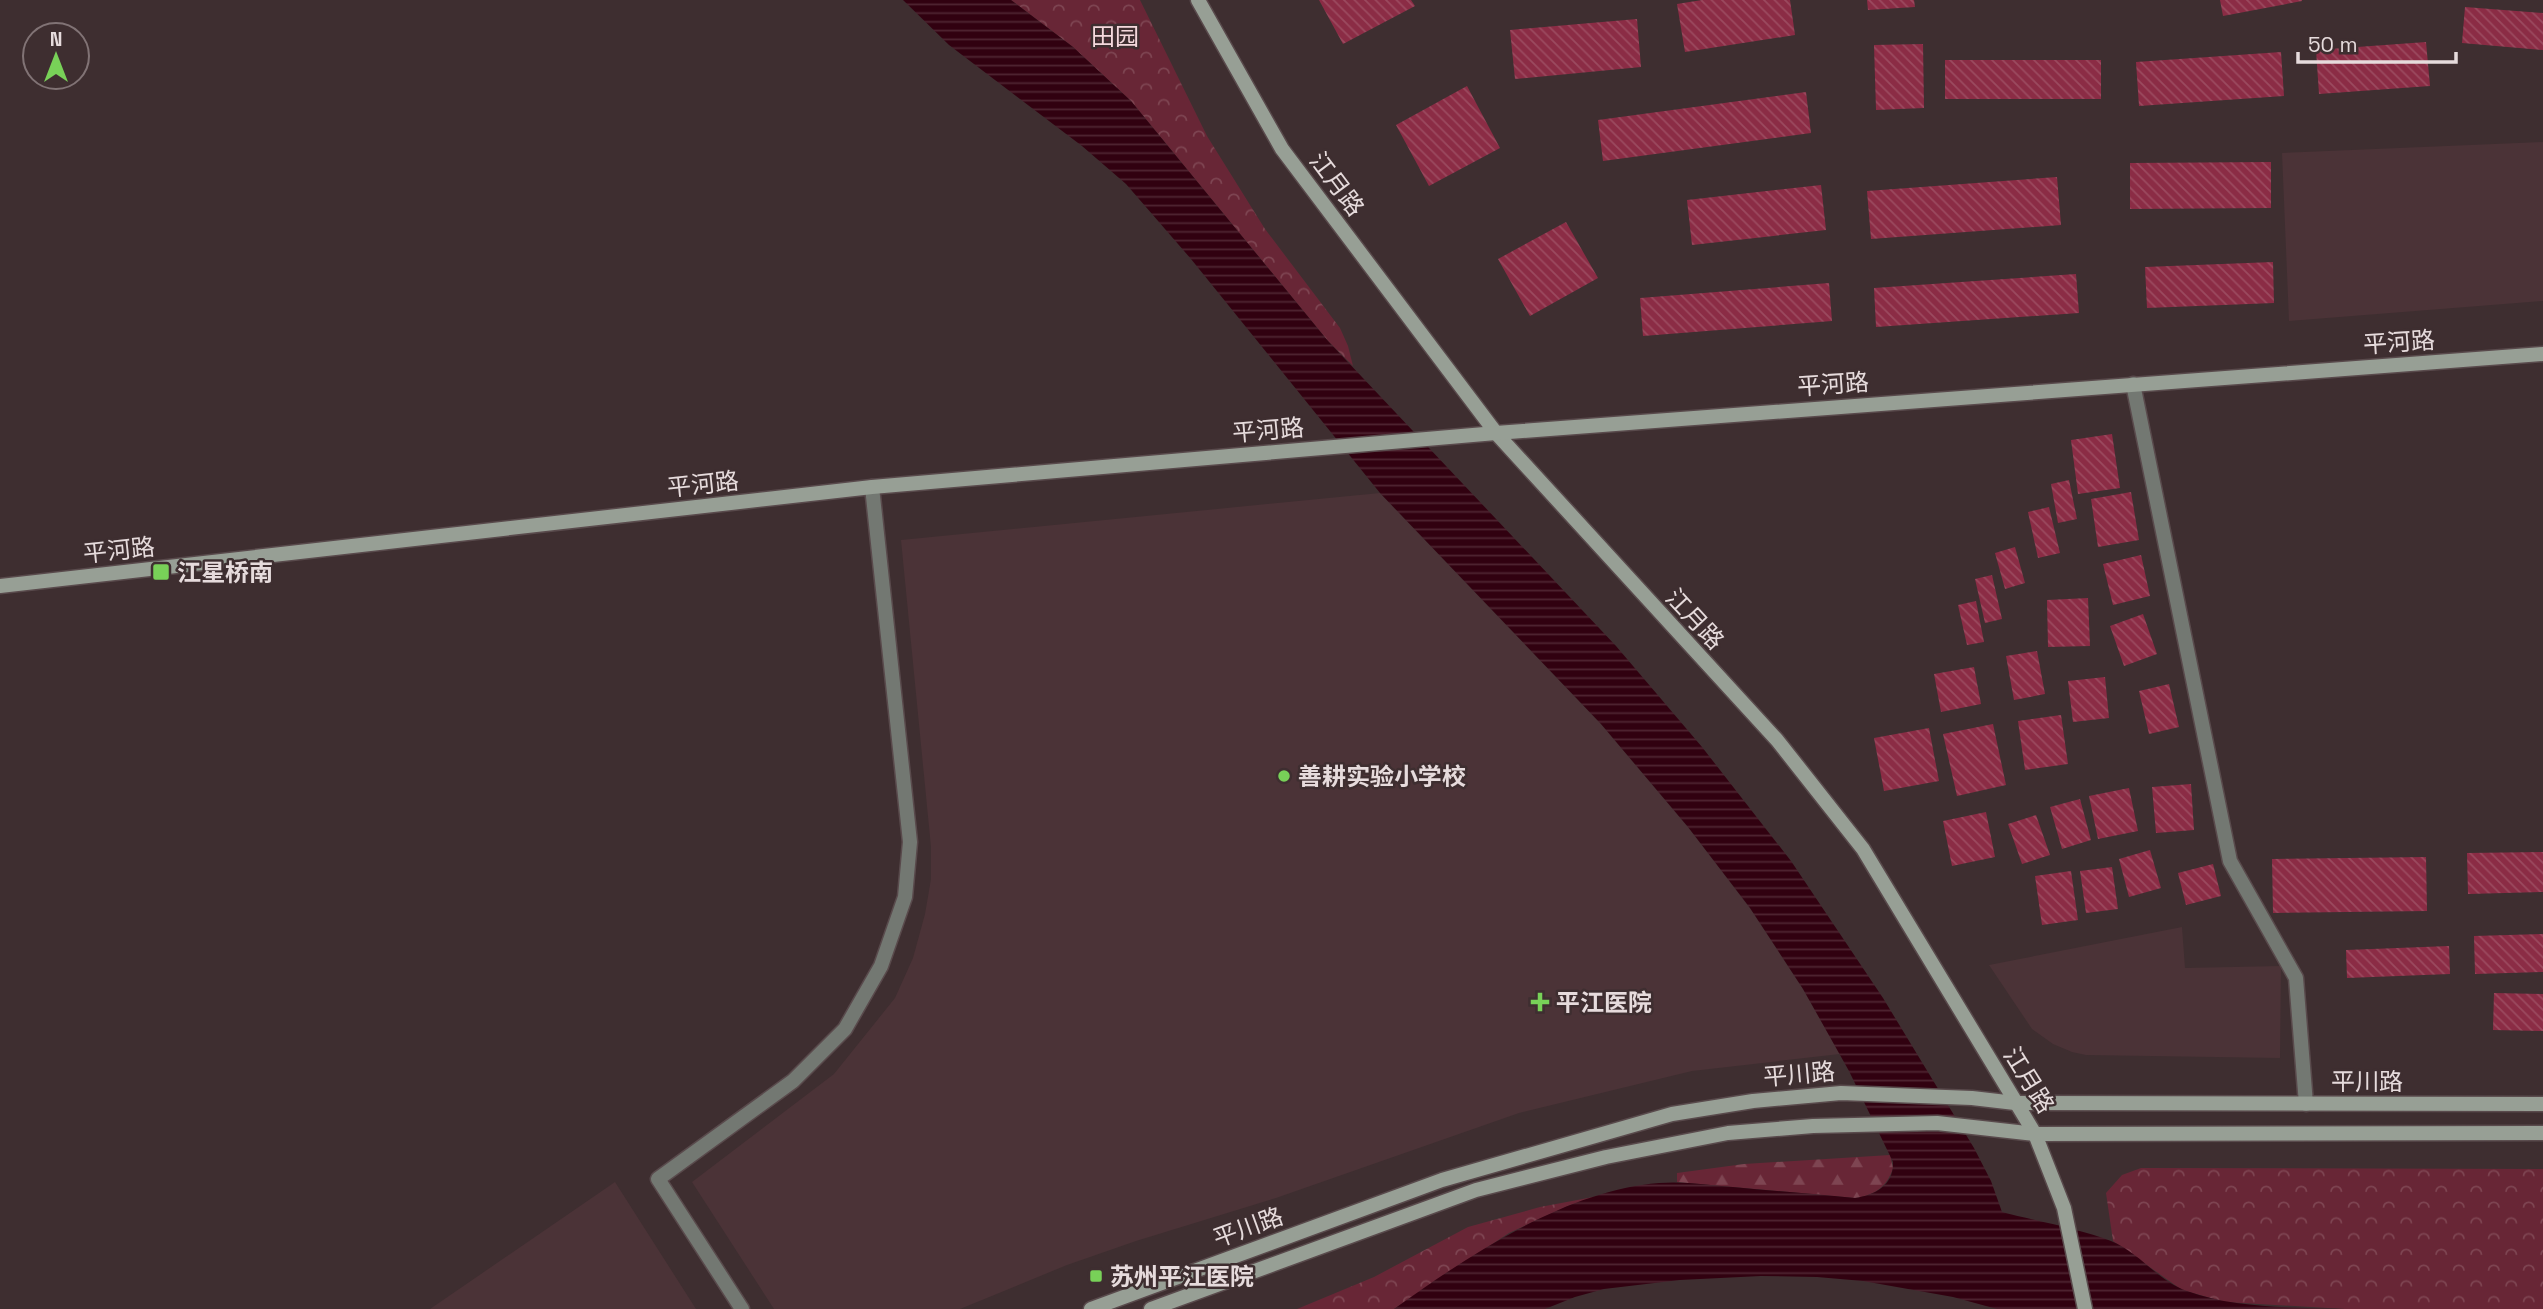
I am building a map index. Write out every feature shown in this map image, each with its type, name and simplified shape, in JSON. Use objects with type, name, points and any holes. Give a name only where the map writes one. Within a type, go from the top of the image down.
[{"type":"street","name":"江月路","points":[[1198,0],[1282,149],[1496,433],[1777,740],[1863,849],[2035,1134],[2064,1208],[2085,1309]]},
{"type":"street","name":"平河路","points":[[0,586],[872,487],[1443,437],[2543,354]]},
{"type":"street","points":[[2133,384],[2230,861],[2296,978],[2306,1104]]},
{"type":"street","points":[[742,1309],[658,1180],[793,1081],[845,1029],[881,966],[905,897],[910,842],[872,487]]},
{"type":"street","name":"平川路","points":[[1091,1309],[1471,1171],[1672,1114],[1753,1101],[1840,1093],[1972,1098],[2015,1103],[2543,1104]]},
{"type":"street","name":"平川路","points":[[1151,1309],[1441,1202],[1511,1180],[1705,1137],[1793,1127],[1937,1124],[2035,1134],[2543,1133]]},
{"type":"shaded area","points":[[903,0],[1011,0],[1073,47],[1131,101],[1328,341],[1616,646],[1702,747],[1791,861],[1883,998],[1974,1148],[1991,1181],[2002,1212],[2111,1241],[2131,1252],[2177,1286],[2206,1297],[2265,1306],[2345,1309],[1997,1309],[1953,1297],[1863,1281],[1761,1276],[1680,1280],[1604,1289],[1545,1309],[1394,1309],[1454,1268],[1519,1229],[1589,1198],[1624,1188],[1678,1182],[1855,1198],[1882,1188],[1890,1177],[1893,1162],[1849,1071],[1803,989],[1750,908],[1688,827],[1601,724],[1380,493],[1191,259],[1126,184],[1082,146],[949,45]]},
{"type":"shaded area","points":[[2543,142],[2543,301],[2289,321],[2282,153]]},
{"type":"shaded area","name":"善耕实验小学校","points":[[1380,493],[1601,724],[1688,827],[1750,908],[1803,989],[1840,1054],[1692,1071],[1519,1113],[1276,1198],[1067,1265],[960,1309],[774,1309],[692,1182],[834,1074],[895,998],[913,958],[931,879],[931,847],[901,540]]},
{"type":"shaded area","points":[[2182,927],[2185,968],[2281,966],[2280,1058],[2086,1055],[2072,1052],[2053,1044],[2032,1029],[1989,965]]},
{"type":"shaded area","points":[[615,1182],[696,1309],[430,1309]]},
{"type":"green space","name":"田园","points":[[1011,0],[1140,0],[1207,136],[1265,229],[1340,328],[1353,366],[1328,341],[1131,101],[1073,47]]},
{"type":"green space","points":[[1890,1155],[1893,1168],[1884,1185],[1869,1195],[1855,1198],[1677,1182],[1677,1173],[1744,1164]]},
{"type":"green space","points":[[2141,1168],[2543,1169],[2543,1309],[2345,1309],[2225,1302],[2182,1290],[2113,1241],[2106,1193],[2122,1175]]},
{"type":"green space","points":[[1604,1195],[1570,1205],[1509,1233],[1394,1309],[1297,1309],[1374,1277],[1468,1227],[1540,1207]]},
{"type":"building","points":[[1319,0],[1411,0],[1415,6],[1343,44]]},
{"type":"building","points":[[1702,0],[1790,0],[1795,35],[1685,52],[1677,4]]},
{"type":"building","points":[[1867,0],[1914,0],[1915,7],[1868,10]]},
{"type":"building","points":[[2220,0],[2302,0],[2302,1],[2223,16]]},
{"type":"building","points":[[2465,7],[2543,13],[2543,50],[2462,43]]},
{"type":"building","points":[[1637,19],[1641,67],[1515,79],[1510,30]]},
{"type":"building","points":[[2426,42],[2430,86],[2319,94],[2316,50]]},
{"type":"building","points":[[1923,44],[1924,108],[1876,110],[1874,45]]},
{"type":"building","points":[[2281,52],[2284,96],[2139,106],[2136,62]]},
{"type":"building","points":[[1945,60],[2101,60],[2101,99],[1945,99]]},
{"type":"building","points":[[1467,86],[1500,148],[1429,186],[1396,125]]},
{"type":"building","points":[[1806,92],[1811,133],[1603,161],[1598,120]]},
{"type":"building","points":[[2271,162],[2271,208],[2130,209],[2130,163]]},
{"type":"building","points":[[2057,177],[2061,225],[1871,239],[1867,191]]},
{"type":"building","points":[[1821,185],[1826,230],[1692,245],[1687,200]]},
{"type":"building","points":[[1566,222],[1598,278],[1530,316],[1498,259]]},
{"type":"building","points":[[2273,262],[2274,303],[2147,308],[2145,267]]},
{"type":"building","points":[[2076,274],[2079,313],[1876,327],[1874,288]]},
{"type":"building","points":[[1829,283],[1832,321],[1643,336],[1640,298]]},
{"type":"building","points":[[2112,434],[2120,488],[2078,494],[2071,440]]},
{"type":"building","points":[[2069,480],[2077,519],[2058,523],[2051,484]]},
{"type":"building","points":[[2131,492],[2139,540],[2098,547],[2091,499]]},
{"type":"building","points":[[2049,507],[2060,553],[2038,558],[2028,512]]},
{"type":"building","points":[[2015,547],[2025,583],[2005,589],[1995,553]]},
{"type":"building","points":[[2141,555],[2150,596],[2113,605],[2103,564]]},
{"type":"building","points":[[1992,575],[2002,619],[1985,623],[1975,579]]},
{"type":"building","points":[[2088,598],[2090,646],[2048,647],[2047,600]]},
{"type":"building","points":[[1976,601],[1984,642],[1967,645],[1958,605]]},
{"type":"building","points":[[2143,614],[2157,654],[2124,666],[2110,626]]},
{"type":"building","points":[[2037,651],[2045,694],[2014,700],[2006,656]]},
{"type":"building","points":[[1974,667],[1981,704],[1941,712],[1934,674]]},
{"type":"building","points":[[2105,677],[2109,718],[2073,722],[2068,681]]},
{"type":"building","points":[[2169,684],[2179,727],[2149,734],[2139,691]]},
{"type":"building","points":[[2061,715],[2068,764],[2025,770],[2018,721]]},
{"type":"building","points":[[1993,724],[2006,785],[1957,796],[1943,734]]},
{"type":"building","points":[[1929,728],[1939,781],[1884,791],[1874,738]]},
{"type":"building","points":[[2191,784],[2194,830],[2156,833],[2152,787]]},
{"type":"building","points":[[2129,788],[2138,831],[2098,839],[2089,796]]},
{"type":"building","points":[[2080,799],[2091,840],[2062,849],[2050,807]]},
{"type":"building","points":[[1986,812],[1995,857],[1952,866],[1943,821]]},
{"type":"building","points":[[2036,815],[2050,855],[2022,864],[2008,824]]},
{"type":"building","points":[[2150,850],[2161,888],[2129,897],[2119,859]]},
{"type":"building","points":[[2543,852],[2543,892],[2468,894],[2467,853]]},
{"type":"building","points":[[2426,857],[2427,911],[2273,913],[2272,859]]},
{"type":"building","points":[[2213,864],[2221,896],[2186,905],[2178,873]]},
{"type":"building","points":[[2112,867],[2118,909],[2086,913],[2080,871]]},
{"type":"building","points":[[2071,871],[2078,920],[2042,925],[2035,876]]},
{"type":"building","points":[[2543,934],[2543,972],[2475,974],[2474,936]]},
{"type":"building","points":[[2449,946],[2450,974],[2347,978],[2346,950]]},
{"type":"building","points":[[2494,993],[2543,994],[2543,1031],[2493,1030]]},
{"type":"place","name":"江星桥南","points":[[161,572]]},
{"type":"place","name":"善耕实验小学校","points":[[1284,776]]},
{"type":"place","name":"平江医院","points":[[1540,1002]]},
{"type":"place","name":"苏州平江医院","points":[[1096,1276]]}]
